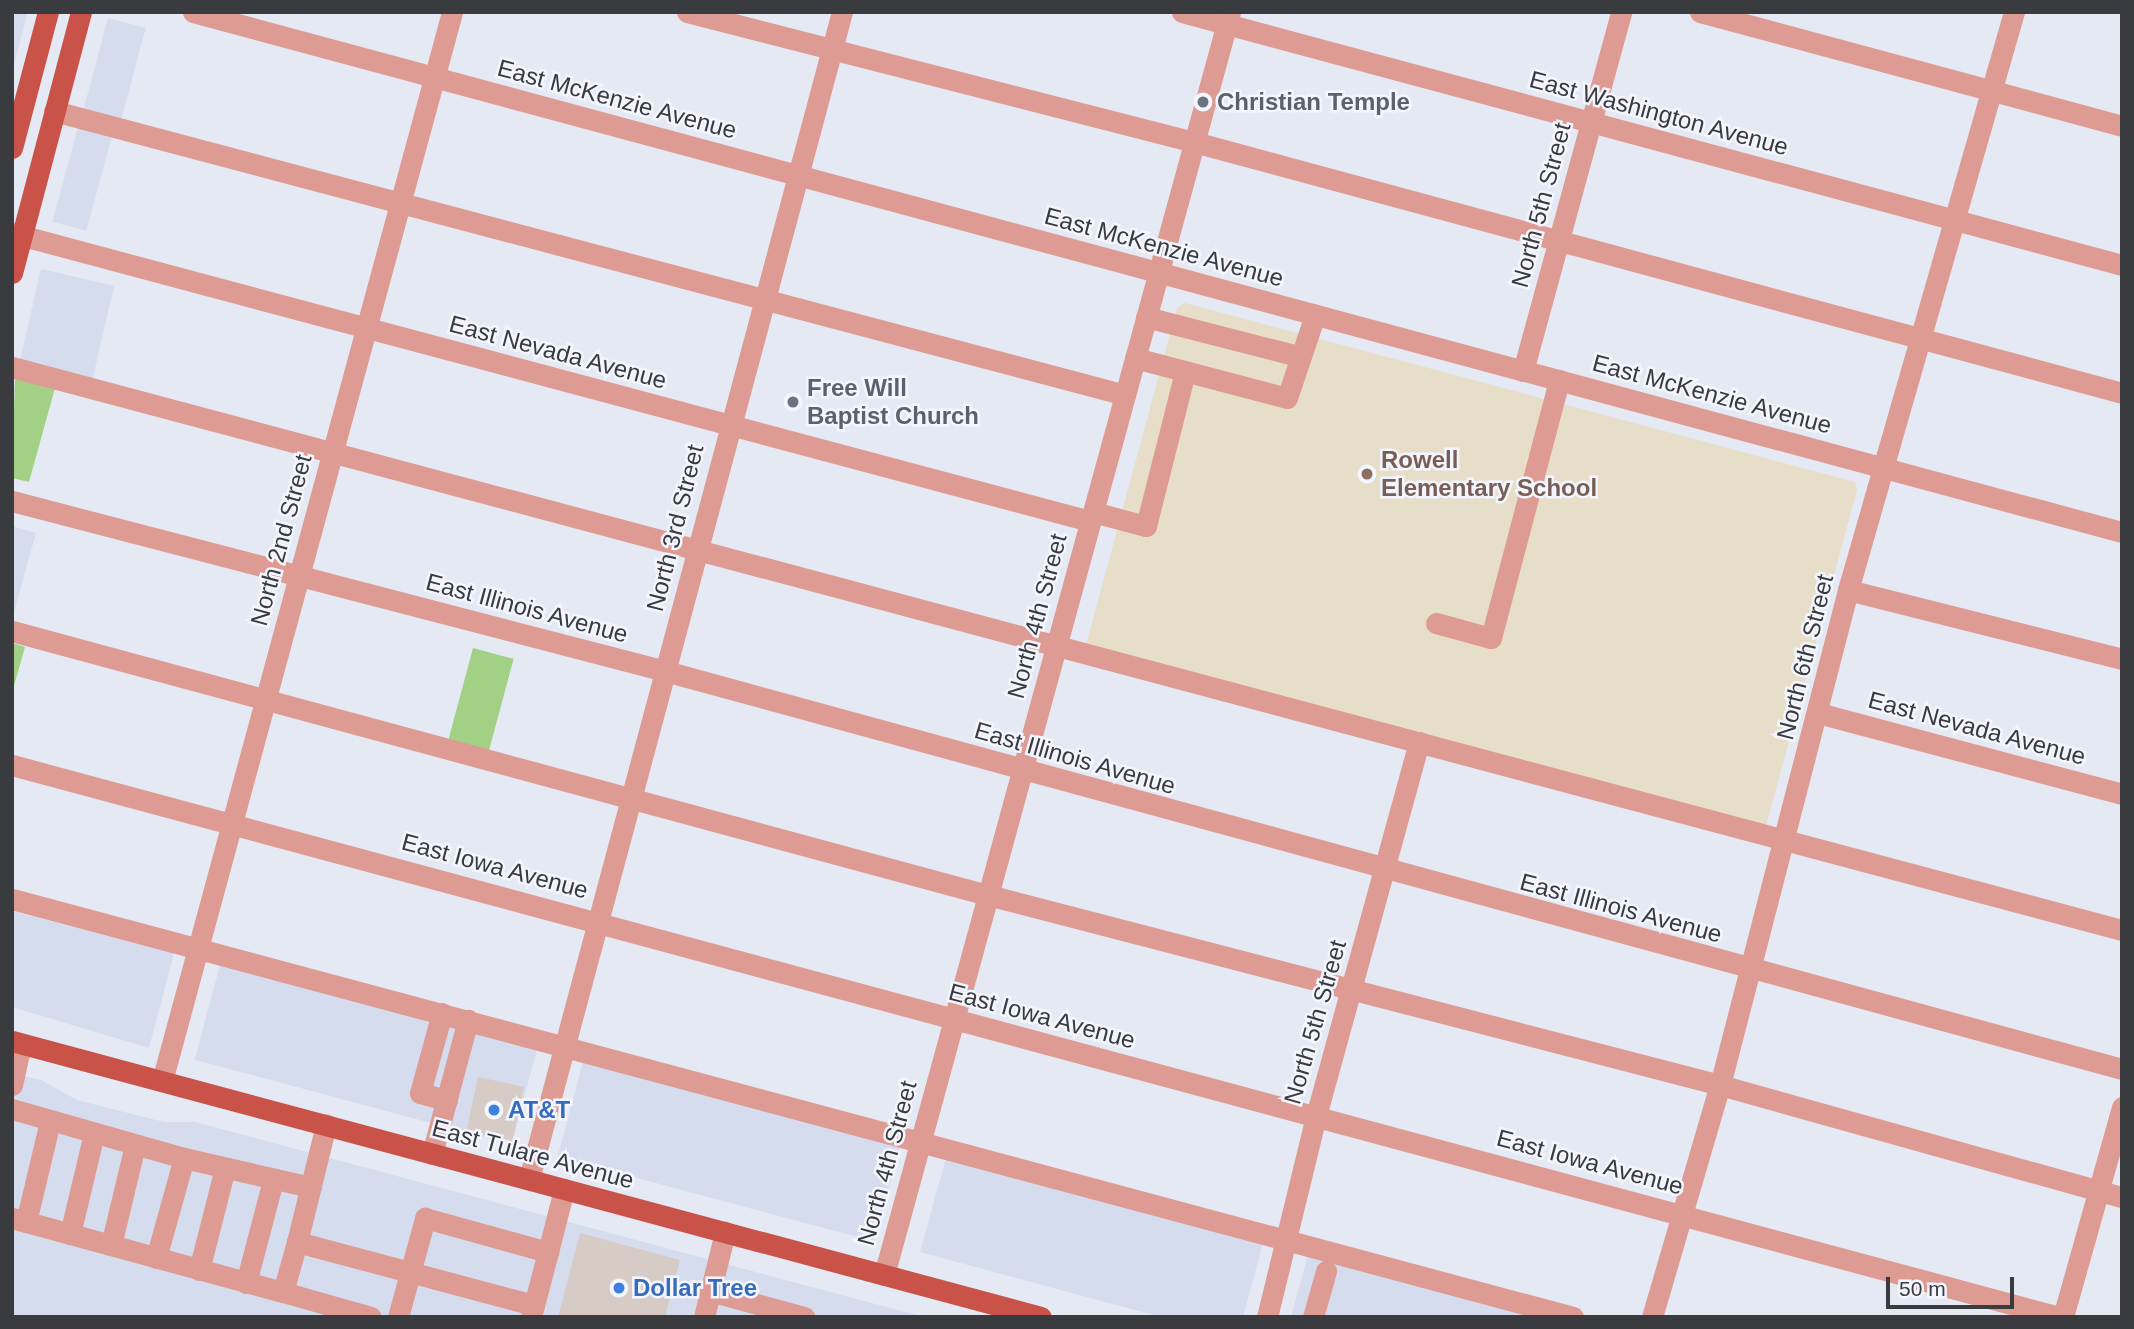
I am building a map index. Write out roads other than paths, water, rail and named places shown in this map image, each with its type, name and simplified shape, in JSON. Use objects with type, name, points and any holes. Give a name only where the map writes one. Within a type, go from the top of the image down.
[{"type":"main road","points":[[12,148],[18,101],[48,12]]},
{"type":"main road","points":[[12,274],[17,234],[81,12]]},
{"type":"main road","name":"East Tulare Avenue","points":[[17,1043],[1041,1317]]},
{"type":"street","name":"East McKenzie Avenue","points":[[193,12],[2122,532]]},
{"type":"street","name":"North 2nd Street","points":[[162,1082],[452,12]]},
{"type":"street","points":[[687,12],[1194,142],[2122,393]]},
{"type":"street","name":"North 3rd Street","points":[[529,1180],[698,548],[728,425],[842,12]]},
{"type":"street","name":"East Washington Avenue","points":[[1182,12],[1228,18],[1591,122],[2122,265]]},
{"type":"street","name":"North 5th Street","points":[[1523,371],[1621,12]]},
{"type":"street","points":[[1700,12],[2122,126]]},
{"type":"street","name":"North 6th Street","points":[[1652,1317],[1720,1085],[1848,590],[1953,219],[1994,92],[2014,12]]},
{"type":"street","name":"North 4th Street","points":[[884,1275],[1228,18]]},
{"type":"street","points":[[54,111],[764,296],[1125,395]]},
{"type":"street","name":"East Nevada Avenue","points":[[17,234],[728,425],[1091,517],[1146,526],[1185,372]]},
{"type":"street","points":[[1135,358],[1287,398],[1298,356],[1307,345],[1315,315]]},
{"type":"street","points":[[1146,317],[1298,356]]},
{"type":"street","points":[[12,368],[332,450],[2122,930]]},
{"type":"street","points":[[1436,623],[1491,638],[1559,380]]},
{"type":"street","name":"East Illinois Avenue","points":[[12,501],[665,671],[1385,871],[2122,1069]]},
{"type":"street","points":[[1848,590],[2122,659]]},
{"type":"street","points":[[12,631],[632,796],[988,895],[1720,1085],[2122,1197]]},
{"type":"street","name":"East Nevada Avenue","points":[[1818,713],[2122,794]]},
{"type":"street","name":"North 5th Street","points":[[1273,1316],[1287,1240],[1316,1116],[1419,742]]},
{"type":"street","name":"East Iowa Avenue","points":[[12,765],[598,920],[954,1019],[2061,1317]]},
{"type":"street","points":[[12,899],[1573,1317]]},
{"type":"street","points":[[442,1013],[421,1093],[447,1100]]},
{"type":"street","points":[[432,1154],[468,1020]]},
{"type":"street","points":[[12,1085],[17,1043]]},
{"type":"street","points":[[2061,1317],[2122,1107]]},
{"type":"street","points":[[12,1109],[184,1158],[311,1187]]},
{"type":"street","points":[[50,1121],[19,1220],[371,1317]]},
{"type":"street","points":[[283,1292],[326,1125]]},
{"type":"street","points":[[70,1234],[94,1133]]},
{"type":"street","points":[[111,1245],[135,1145]]},
{"type":"street","points":[[156,1258],[184,1158]]},
{"type":"street","points":[[199,1270],[225,1168]]},
{"type":"street","points":[[246,1283],[273,1180]]},
{"type":"street","points":[[297,1242],[410,1272],[533,1311],[564,1189]]},
{"type":"street","points":[[398,1317],[425,1218],[548,1252]]},
{"type":"street","points":[[704,1317],[725,1232]]},
{"type":"street","points":[[1313,1317],[1326,1271]]},
{"type":"street","points":[[710,1291],[753,1310],[804,1317]]},
{"type":"place","name":"Christian Temple","points":[[1203,102]]},
{"type":"place","name":"Free Will Baptist Church","points":[[793,402]]},
{"type":"place","name":"Rowell Elementary School","points":[[1367,474]]},
{"type":"place","name":"AT&T","points":[[494,1110]]},
{"type":"place","name":"Dollar Tree","points":[[619,1288]]}]
